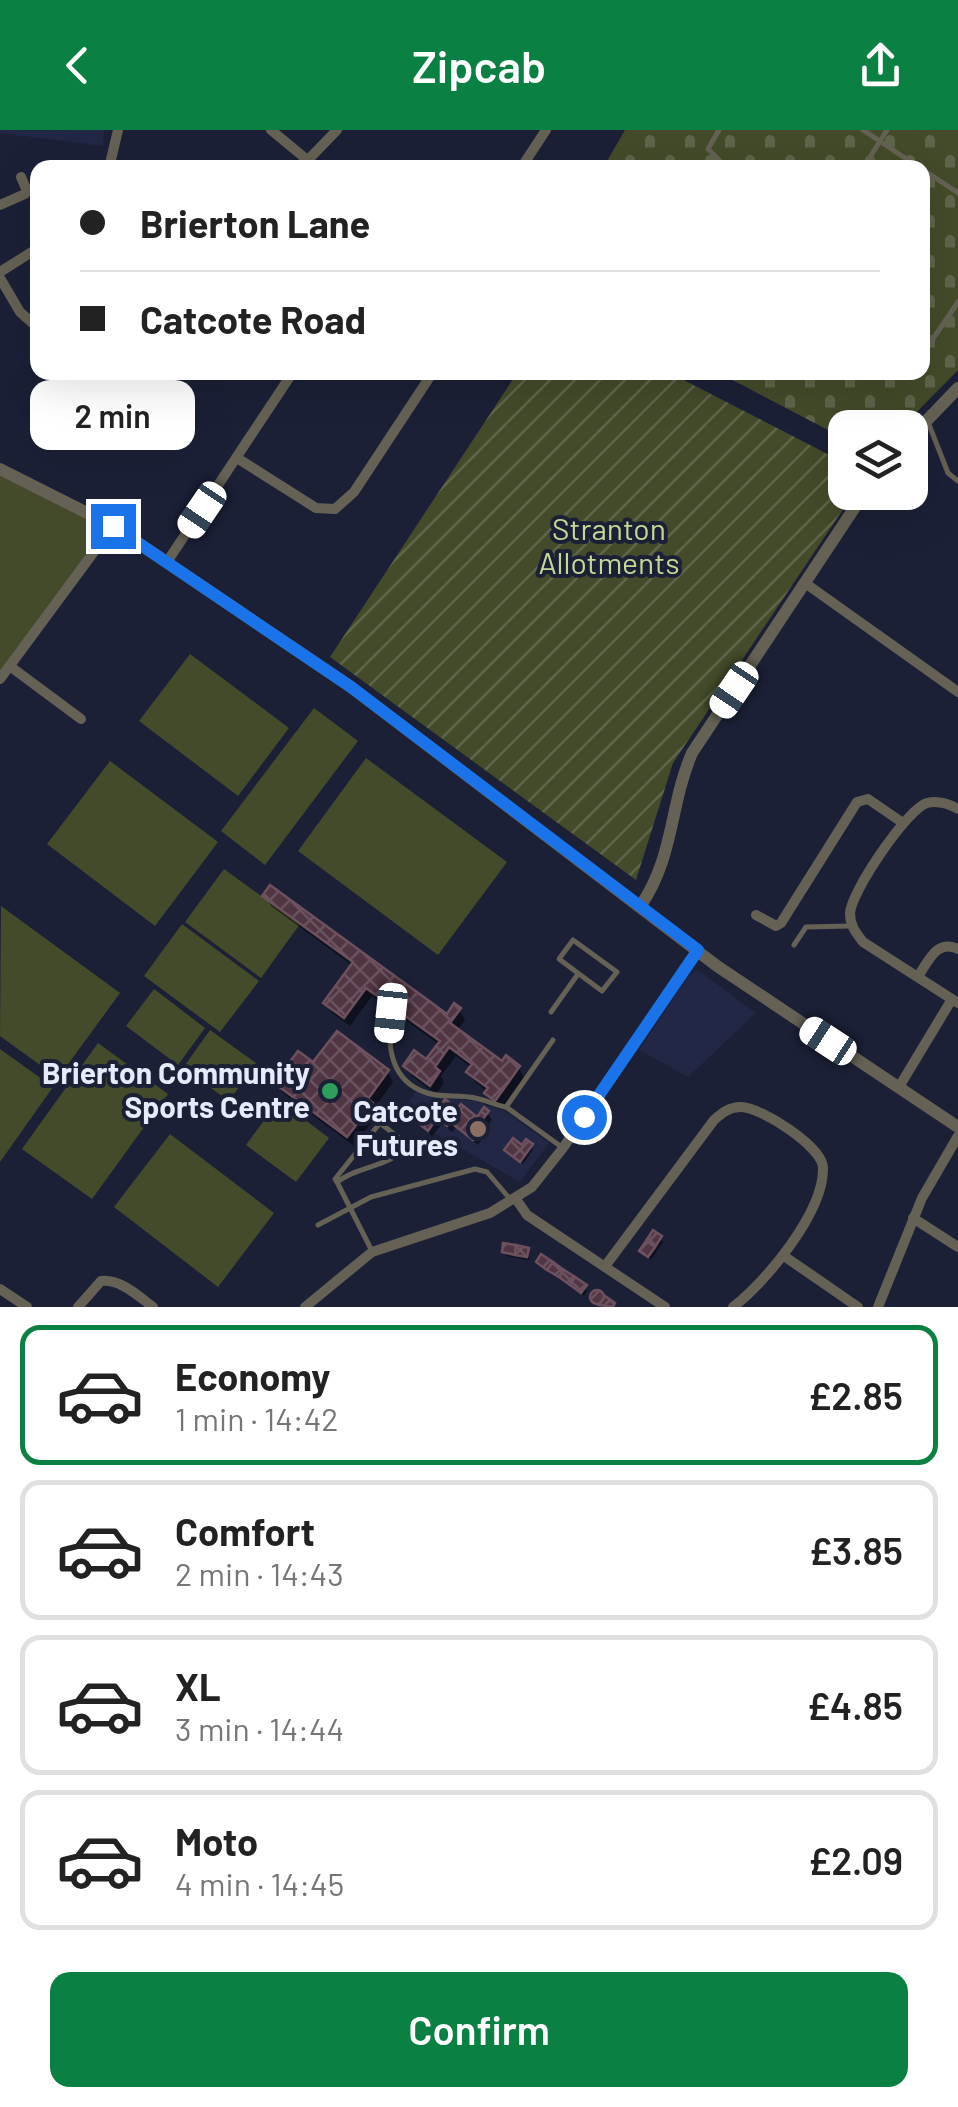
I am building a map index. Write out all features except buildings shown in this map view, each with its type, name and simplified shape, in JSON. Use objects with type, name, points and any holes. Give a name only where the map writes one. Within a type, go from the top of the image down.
[{"type":"street","points":[[111,160],[118,130]]},
{"type":"street","points":[[271,130],[307,160]]},
{"type":"street","points":[[315,160],[337,130]]},
{"type":"street","points":[[526,160],[546,130]]},
{"type":"street","points":[[0,205],[28,191],[21,177]]},
{"type":"street","points":[[30,254],[0,275],[20,312],[30,321]]},
{"type":"street","points":[[167,562],[288,380]]},
{"type":"street","points":[[237,458],[316,508],[336,509],[354,492],[428,380]]},
{"type":"street","points":[[928,418],[958,388]]},
{"type":"street","points":[[0,470],[113,526],[351,687],[698,950],[958,1127]]},
{"type":"street","points":[[640,907],[662,869],[692,754],[853,510]]},
{"type":"street","points":[[0,679],[113,526]]},
{"type":"street","points":[[805,583],[958,692]]},
{"type":"street","points":[[12,667],[82,719]]},
{"type":"street","points":[[756,915],[776,926],[780,922],[857,802],[868,799],[903,822]]},
{"type":"street","points":[[898,1086],[955,1001],[863,942],[852,926],[850,909],[903,822],[916,809],[938,802],[958,809]]},
{"type":"street","points":[[919,976],[939,948],[958,949]]},
{"type":"street","points":[[305,1307],[372,1252],[490,1212],[514,1200],[545,1173],[698,950]]},
{"type":"street","points":[[606,1265],[714,1120],[724,1112],[745,1107],[759,1111],[818,1152],[824,1164],[822,1180],[784,1256],[733,1307]]},
{"type":"street","points":[[878,1307],[913,1218],[958,1136]]},
{"type":"street","points":[[514,1200],[528,1216],[665,1307]]},
{"type":"street","points":[[913,1218],[958,1247]]},
{"type":"street","points":[[784,1256],[858,1307]]},
{"type":"street","points":[[78,1307],[102,1281],[110,1280],[153,1307]]},
{"type":"street","points":[[0,1289],[27,1307]]},
{"type":"lane","points":[[719,130],[708,148],[719,160]]},
{"type":"lane","points":[[863,130],[909,160]]},
{"type":"lane","points":[[868,160],[887,130]]},
{"type":"lane","points":[[930,174],[958,193]]},
{"type":"lane","points":[[930,343],[958,302]]},
{"type":"lane","points":[[928,422],[948,473],[958,481]]},
{"type":"lane","points":[[794,945],[806,927],[852,926]]},
{"type":"lane","points":[[574,940],[616,972],[602,990],[578,974],[559,958],[574,940]]},
{"type":"lane","points":[[551,1012],[578,974]]},
{"type":"lane","points":[[391,1013],[388,1042],[396,1070],[409,1084],[428,1094],[477,1098],[506,1108],[563,1148]]},
{"type":"lane","points":[[506,1108],[553,1040]]},
{"type":"lane","points":[[337,1182],[397,1159],[408,1145],[406,1141],[380,1123],[335,1179],[372,1252]]},
{"type":"lane","points":[[318,1225],[372,1197],[481,1168],[514,1200]]},
{"type":"shaded area","points":[[104,130],[103,146],[0,133]]},
{"type":"shaded area","points":[[698,970],[756,1013],[688,1077],[639,1050],[689,975]]},
{"type":"shaded area","name":"Catcote Futures","points":[[416,1091],[505,1111],[549,1143],[520,1182],[401,1114]]},
{"type":"green space","points":[[625,130],[958,130],[958,370],[919,410],[828,410],[828,430],[732,380],[930,380],[930,160],[608,160]]},
{"type":"green space","name":"Stranton Allotments","points":[[512,380],[684,380],[828,454],[828,510],[843,510],[673,763],[636,880],[330,657]]},
{"type":"green space","points":[[0,469],[113,526],[0,679]]},
{"type":"green space","points":[[190,654],[289,728],[238,796],[139,721]]},
{"type":"green space","points":[[314,708],[358,741],[265,865],[221,831]]},
{"type":"green space","points":[[366,758],[507,862],[438,955],[298,851]]},
{"type":"green space","points":[[110,761],[218,842],[155,926],[47,844]]},
{"type":"green space","points":[[224,869],[300,924],[261,978],[185,922]]},
{"type":"green space","points":[[1,906],[120,993],[58,1078],[0,1036]]},
{"type":"green space","points":[[182,924],[259,981],[220,1032],[144,976]]},
{"type":"green space","points":[[154,989],[205,1028],[178,1065],[126,1026]]},
{"type":"green space","points":[[210,1030],[256,1063],[229,1101],[183,1068]]},
{"type":"green space","points":[[98,1043],[168,1094],[92,1199],[22,1149]]},
{"type":"green space","points":[[0,1049],[53,1087],[0,1162]]},
{"type":"green space","points":[[279,1100],[329,1138],[296,1182],[246,1145]]},
{"type":"green space","points":[[170,1134],[274,1213],[218,1287],[114,1207]]},
{"type":"place","name":"Brierton Community Sports Centre","points":[[330,1091]]},
{"type":"place","name":"Catcote Futures","points":[[478,1129]]},
{"type":"route","points":[[113,526],[351,687],[698,950],[584,1117]]}]
